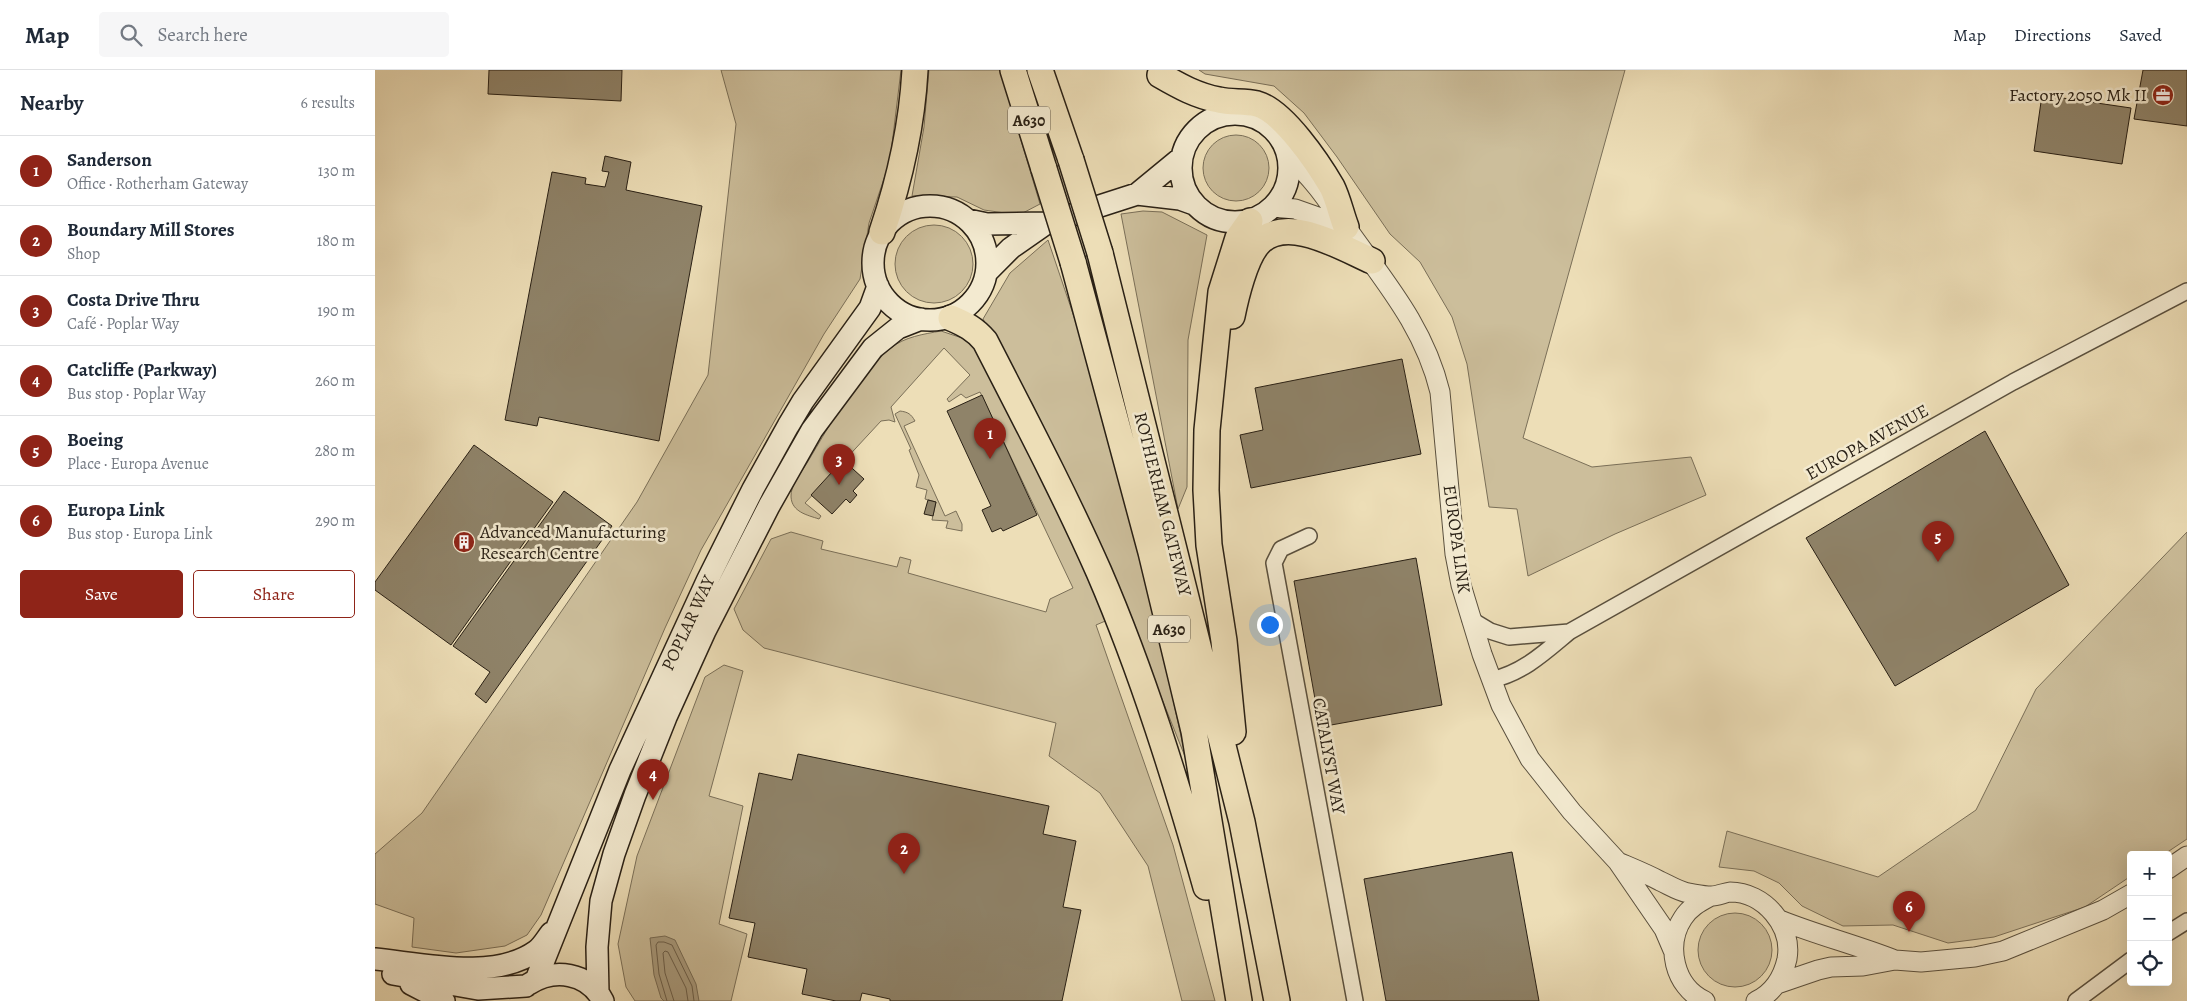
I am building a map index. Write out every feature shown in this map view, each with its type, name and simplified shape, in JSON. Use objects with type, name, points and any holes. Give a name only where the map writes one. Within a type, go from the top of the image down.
[{"type":"highway","points":[[882,232],[900,171],[913,96],[915,70]]},
{"type":"highway","name":"ROTHERHAM GATEWAY","points":[[1013,70],[1073,262],[1151,552],[1194,731],[1238,1001]]},
{"type":"highway","name":"ROTHERHAM GATEWAY","points":[[1040,70],[1071,160],[1100,254],[1242,822],[1277,1001]]},
{"type":"highway","points":[[1158,72],[1167,87],[1183,101],[1199,109],[1221,116]]},
{"type":"highway","points":[[1158,72],[1185,89],[1204,97],[1221,101],[1257,104],[1269,108],[1282,119],[1333,188],[1346,227]]},
{"type":"highway","name":"A630","points":[[1242,822],[1224,641],[1209,545],[1207,490],[1209,410],[1221,292],[1238,238],[1251,221]]},
{"type":"highway","points":[[1209,410],[1234,306],[1248,263],[1257,245],[1266,237],[1280,232],[1293,232],[1314,236],[1372,261]]},
{"type":"highway","name":"A630","points":[[951,318],[968,326],[985,341],[1057,482],[1099,573],[1137,668],[1181,796],[1238,1001]]},
{"type":"main road","points":[[968,220],[987,224],[1047,223],[1137,194],[1182,157],[1193,134],[1205,122],[1221,116],[1245,115],[1260,120],[1278,135],[1288,156],[1289,172],[1285,187],[1273,207],[1251,221],[1221,221],[1211,217],[1194,204],[1180,199],[1137,194]]},
{"type":"main road","points":[[1182,157],[1182,182],[1194,204]]},
{"type":"main road","points":[[928,205],[946,207],[963,215],[976,228],[985,244],[988,260],[987,272],[980,292],[970,305],[951,318],[921,320],[903,313],[888,302],[878,286],[873,264],[877,242],[882,232],[894,218],[910,209],[928,205]]},
{"type":"main road","points":[[987,272],[1011,248],[1047,223]]},
{"type":"main road","name":"POPLAR WAY","points":[[525,989],[559,923],[652,699],[753,489],[803,401],[870,308],[878,286]]},
{"type":"main road","name":"POPLAR WAY","points":[[601,997],[597,947],[601,901],[615,854],[652,751],[705,631],[769,506],[812,430],[873,348],[898,328],[921,320]]},
{"type":"main road","points":[[375,959],[485,969],[512,963],[537,950],[559,923]]},
{"type":"main road","points":[[384,970],[478,989],[525,989]]},
{"type":"main road","points":[[384,970],[445,1001]]},
{"type":"main road","name":"POPLAR WAY","points":[[525,989],[548,975],[562,974],[573,976],[588,983],[601,997]]},
{"type":"street","name":"EUROPA LINK","points":[[1288,156],[1303,169],[1327,198],[1372,261],[1419,334],[1434,369],[1440,392],[1455,554],[1470,619],[1501,705],[1530,759],[1572,812],[1618,862],[1664,929],[1673,950],[1678,971],[1690,995],[1705,1001]]},
{"type":"street","points":[[1273,207],[1295,209],[1346,227]]},
{"type":"street","name":"EUROPA AVENUE","points":[[1491,680],[1509,676],[1569,632],[2013,382],[2187,291]]},
{"type":"street","name":"CATALYST WAY","points":[[1309,536],[1281,549],[1274,563],[1355,1001]]},
{"type":"street","name":"EUROPA AVENUE","points":[[1470,619],[1490,631],[1509,637],[1569,632]]},
{"type":"street","points":[[2172,866],[2187,856]]},
{"type":"street","name":"EUROPA LINK","points":[[1618,862],[1680,891],[1711,896]]},
{"type":"street","name":"EUROPA LINK","points":[[1673,950],[1676,933],[1683,917],[1695,904],[1711,896],[1730,892],[1749,896],[1767,905],[1779,920],[1786,935],[1788,952],[1785,969],[1777,984],[1756,1001]]},
{"type":"street","name":"EUROPA LINK","points":[[1777,984],[1818,970],[1839,966],[1863,966],[1895,960],[1921,962],[1975,957],[2003,950],[2103,910],[2128,896]]},
{"type":"street","name":"EUROPA LINK","points":[[1779,920],[1809,932],[1866,948],[1895,960]]},
{"type":"street","points":[[2172,930],[2187,921]]},
{"type":"street","points":[[2076,1001],[2127,963]]},
{"type":"shaded area","points":[[721,70],[901,70],[890,161],[869,223],[860,279],[824,334],[701,550],[665,628],[541,915],[527,935],[505,946],[456,953],[412,947],[414,918],[375,904],[375,854],[422,813],[637,502],[708,375],[736,124]]},
{"type":"shaded area","points":[[929,70],[1000,70],[1040,204],[1019,215],[984,210],[957,197],[912,196],[924,127]]},
{"type":"shaded area","points":[[1199,70],[1625,70],[1523,438],[1592,467],[1691,457],[1706,495],[1615,534],[1528,576],[1517,509],[1489,507],[1467,364],[1452,317],[1420,262],[1390,234],[1304,113],[1274,86],[1205,74]]},
{"type":"shaded area","points":[[1242,135],[1260,144],[1267,155],[1269,168],[1267,181],[1260,192],[1249,199],[1230,201],[1212,192],[1205,181],[1203,162],[1212,144],[1223,137]]},
{"type":"shaded area","points":[[1143,211],[1162,212],[1207,235],[1188,340],[1187,487],[1178,509],[1121,214]]},
{"type":"shaded area","points":[[934,225],[949,228],[966,242],[970,249],[973,264],[970,279],[956,296],[949,300],[934,303],[919,300],[902,286],[898,279],[895,264],[898,249],[912,232],[919,228]]},
{"type":"shaded area","points":[[1048,240],[1092,370],[1140,548],[1186,759],[1107,562],[1032,403],[983,319],[1010,273]]},
{"type":"shaded area","points":[[941,331],[962,338],[980,352],[1110,619],[1096,625],[1173,845],[1215,1001],[1182,1001],[1148,866],[1100,793],[1049,756],[1056,723],[764,648],[743,630],[734,609],[771,539],[791,532],[823,541],[821,549],[897,567],[900,557],[911,560],[908,573],[1046,612],[1050,599],[1073,588],[980,392],[966,398],[961,394],[949,402],[947,399],[970,375],[944,348],[891,407],[895,422],[889,420],[881,421],[805,503],[821,516],[819,519],[801,512],[794,506],[791,497],[792,488],[835,417],[866,373],[896,344],[915,336]]},
{"type":"shaded area","points":[[900,411],[909,414],[915,421],[904,426],[945,516],[956,511],[962,524],[962,531],[946,528],[948,521],[932,520],[936,502],[925,499],[927,490],[916,487],[919,475],[909,450],[911,449],[895,414]]},
{"type":"shaded area","points":[[2187,532],[2187,839],[2169,851],[2127,851],[2127,879],[2085,907],[1994,937],[1948,943],[1893,925],[1843,926],[1802,906],[1779,883],[1754,871],[1719,867],[1727,831],[1878,877],[1976,810],[2036,689]]},
{"type":"shaded area","points":[[724,665],[743,671],[709,796],[743,806],[719,924],[747,934],[731,1001],[635,1001],[626,987],[618,944],[637,856],[705,677]]},
{"type":"shaded area","points":[[1735,913],[1749,916],[1761,924],[1769,936],[1772,950],[1769,964],[1761,976],[1749,984],[1735,987],[1721,984],[1709,976],[1701,964],[1698,950],[1701,936],[1709,924],[1721,916]]},
{"type":"water","points":[[665,936],[675,940],[696,984],[699,1001],[664,1001],[661,998],[654,975],[650,938]]},
{"type":"building","points":[[489,70],[622,70],[621,101],[488,94]]},
{"type":"building","name":"Factory 2050 Mk II","points":[[2143,70],[2187,70],[2187,126],[2134,119]]},
{"type":"building","points":[[2042,95],[2131,108],[2122,164],[2034,151]]},
{"type":"building","points":[[605,156],[631,162],[626,190],[702,206],[659,441],[539,417],[537,426],[505,420],[552,172],[586,178],[585,184],[605,187],[609,172],[602,171]]},
{"type":"building","points":[[1402,359],[1421,454],[1251,488],[1240,435],[1263,430],[1255,388]]},
{"type":"building","points":[[982,395],[1037,515],[1003,531],[1001,528],[992,532],[982,510],[991,506],[947,411]]},
{"type":"building","points":[[1985,431],[2069,585],[1895,686],[1806,538]]},
{"type":"building","name":"Advanced Manufacturing Research Centre","points":[[474,445],[553,502],[451,645],[375,590],[375,582]]},
{"type":"building","points":[[843,460],[864,479],[853,491],[857,495],[850,503],[846,499],[832,514],[811,495]]},
{"type":"building","points":[[564,491],[612,526],[486,703],[475,694],[490,672],[453,646]]},
{"type":"building","points":[[928,500],[936,502],[933,516],[924,514]]},
{"type":"building","points":[[1416,558],[1442,705],[1320,727],[1294,581]]},
{"type":"building","points":[[798,754],[1049,806],[1043,834],[1076,841],[1063,907],[1081,910],[1062,1001],[890,1001],[890,999],[862,993],[860,1001],[836,1001],[802,994],[807,969],[748,957],[755,923],[729,918],[759,773],[792,780]]},
{"type":"building","points":[[1512,852],[1539,1001],[1386,1001],[1364,879]]},
{"type":"place","name":"Factory 2050 Mk II","points":[[2163,95]]},
{"type":"place","name":"Sanderson","points":[[990,459]]},
{"type":"place","name":"Costa Drive Thru","points":[[839,485]]},
{"type":"place","name":"Advanced Manufacturing Research Centre","points":[[464,542]]},
{"type":"place","name":"Boeing","points":[[1938,562]]},
{"type":"place","name":"Catcliffe (Parkway)","points":[[653,800]]},
{"type":"place","name":"Boundary Mill Stores","points":[[904,874]]},
{"type":"place","name":"Europa Link","points":[[1909,932]]}]
